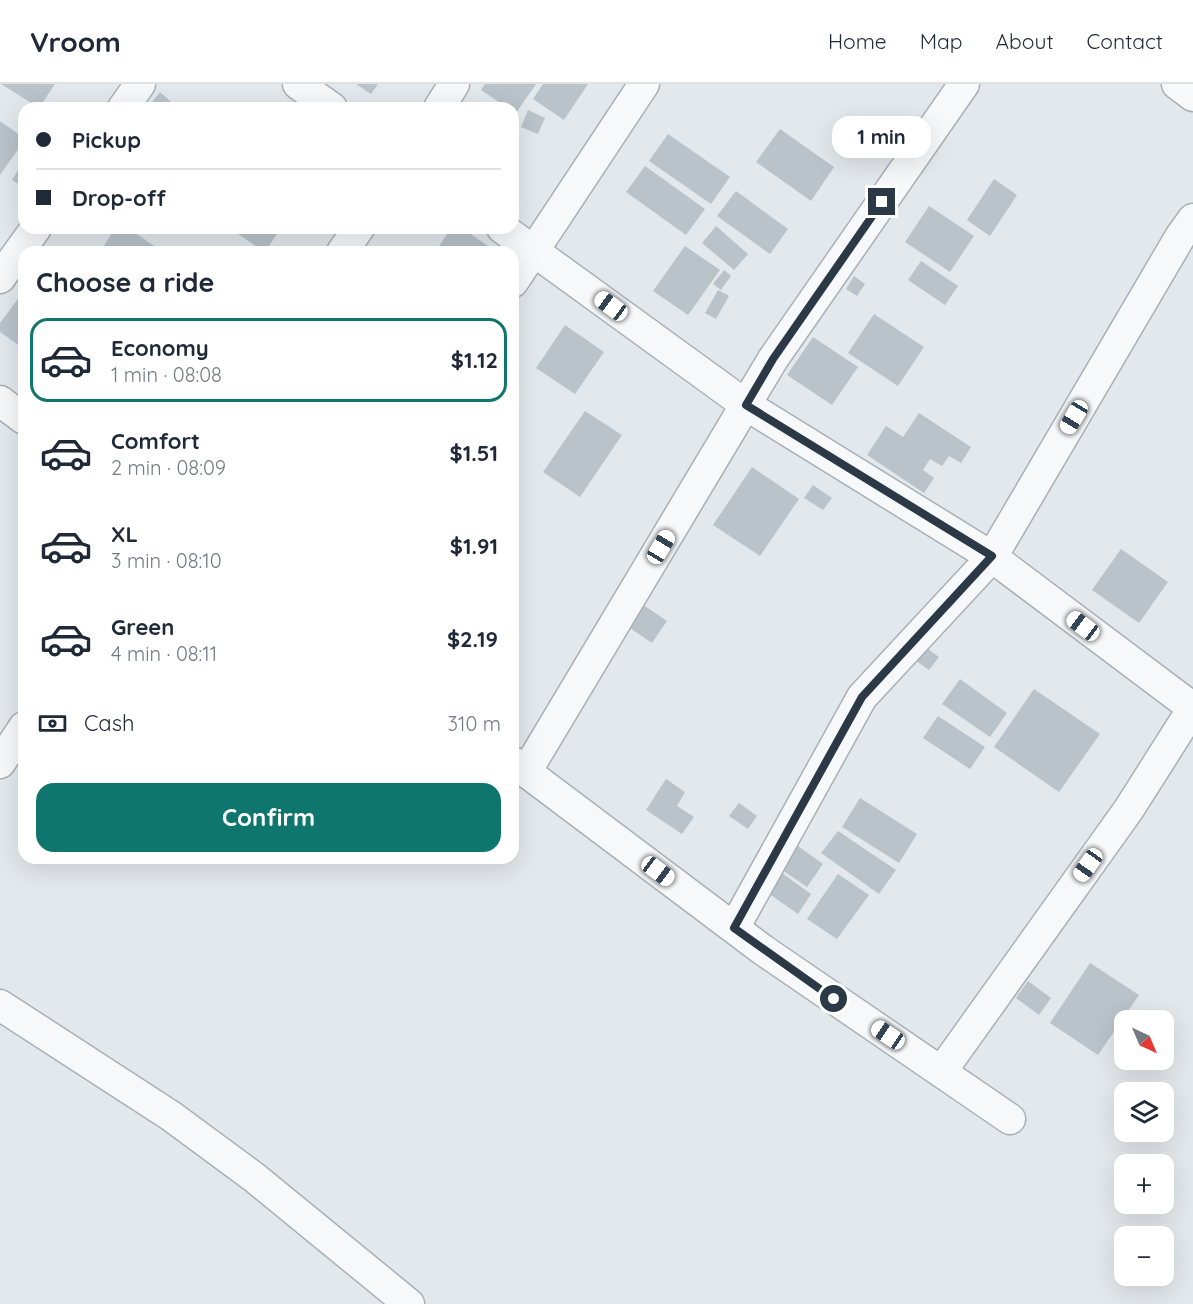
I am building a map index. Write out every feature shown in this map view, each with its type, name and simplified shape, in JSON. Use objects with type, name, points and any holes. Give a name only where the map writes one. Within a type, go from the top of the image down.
[{"type":"street","points":[[127,102],[140,84]]},
{"type":"street","points":[[298,84],[324,102]]},
{"type":"street","points":[[443,102],[454,84]]},
{"type":"street","points":[[519,273],[644,84]]},
{"type":"street","points":[[964,84],[773,359],[520,767],[734,928],[1010,1119]]},
{"type":"street","points":[[1176,84],[1193,96]]},
{"type":"street","points":[[734,928],[862,697],[992,556],[1180,237],[1193,219]]},
{"type":"street","points":[[511,234],[746,405],[992,556],[1193,708],[1129,809],[941,1072]]},
{"type":"street","points":[[0,278],[18,253]]},
{"type":"street","points":[[0,401],[18,414]]},
{"type":"street","points":[[0,763],[18,736]]},
{"type":"street","points":[[0,1005],[171,1116],[255,1178],[410,1304]]},
{"type":"building","points":[[1,84],[55,84],[43,102],[30,102]]},
{"type":"building","points":[[356,84],[378,84],[371,94]]},
{"type":"building","points":[[485,84],[536,84],[519,109],[519,102],[499,102],[481,90]]},
{"type":"building","points":[[543,84],[588,84],[564,120],[533,99]]},
{"type":"building","points":[[160,92],[171,102],[152,102]]},
{"type":"building","points":[[528,110],[545,118],[538,134],[521,127]]},
{"type":"building","points":[[0,121],[18,134],[18,150],[0,175]]},
{"type":"building","points":[[780,129],[834,167],[811,201],[756,162]]},
{"type":"building","points":[[668,134],[730,177],[711,204],[649,161]]},
{"type":"building","points":[[645,166],[705,209],[686,235],[626,192]]},
{"type":"building","points":[[18,170],[18,184],[12,180]]},
{"type":"building","points":[[994,179],[1017,195],[990,236],[967,220]]},
{"type":"building","points":[[736,191],[788,229],[770,254],[717,216]]},
{"type":"building","points":[[929,206],[974,236],[950,272],[905,242]]},
{"type":"building","points":[[716,226],[748,254],[734,270],[702,243]]},
{"type":"building","points":[[111,234],[137,234],[154,246],[104,246]]},
{"type":"building","points":[[238,234],[277,234],[269,246],[256,246]]},
{"type":"building","points":[[447,234],[471,234],[488,246],[439,246]]},
{"type":"building","points":[[685,246],[720,270],[688,315],[653,291]]},
{"type":"building","points":[[921,261],[958,286],[945,305],[908,280]]},
{"type":"building","points":[[724,270],[731,276],[721,290],[713,284]]},
{"type":"building","points":[[854,276],[865,284],[857,296],[846,289]]},
{"type":"building","points":[[718,290],[729,296],[716,319],[705,313]]},
{"type":"building","points":[[18,299],[18,345],[0,332],[0,323]]},
{"type":"building","points":[[874,314],[924,347],[898,386],[848,353]]},
{"type":"building","points":[[565,325],[604,352],[575,394],[536,368]]},
{"type":"building","points":[[813,337],[858,367],[832,405],[787,375]]},
{"type":"building","points":[[585,411],[622,435],[580,497],[543,472]]},
{"type":"building","points":[[919,413],[971,447],[961,463],[949,456],[942,466],[930,459],[923,470],[934,478],[924,493],[867,455],[886,426],[903,437]]},
{"type":"building","points":[[752,467],[799,499],[760,556],[713,525]]},
{"type":"building","points":[[813,485],[832,498],[823,510],[804,498]]},
{"type":"building","points":[[1121,549],[1168,582],[1139,623],[1092,590]]},
{"type":"building","points":[[642,604],[667,621],[652,643],[627,626]]},
{"type":"building","points":[[925,647],[939,657],[929,670],[915,660]]},
{"type":"building","points":[[960,679],[1007,713],[990,737],[942,704]]},
{"type":"building","points":[[1034,689],[1100,734],[1059,792],[994,747]]},
{"type":"building","points":[[938,716],[985,747],[970,769],[923,738]]},
{"type":"building","points":[[666,779],[685,792],[677,806],[694,817],[682,834],[646,810]]},
{"type":"building","points":[[860,798],[917,834],[899,863],[842,827]]},
{"type":"building","points":[[739,803],[757,816],[748,829],[729,816]]},
{"type":"building","points":[[838,831],[896,870],[879,894],[821,853]]},
{"type":"building","points":[[791,841],[823,864],[807,887],[775,865]]},
{"type":"building","points":[[779,871],[811,894],[798,914],[765,891]]},
{"type":"building","points":[[838,874],[869,895],[837,939],[807,919]]},
{"type":"building","points":[[1090,963],[1139,995],[1129,1010],[1114,1010],[1114,1032],[1098,1055],[1050,1023]]},
{"type":"building","points":[[1028,981],[1051,998],[1039,1015],[1016,998]]},
{"type":"route","points":[[834,999],[734,928],[862,697],[992,556],[746,405],[773,359],[882,202]]}]
